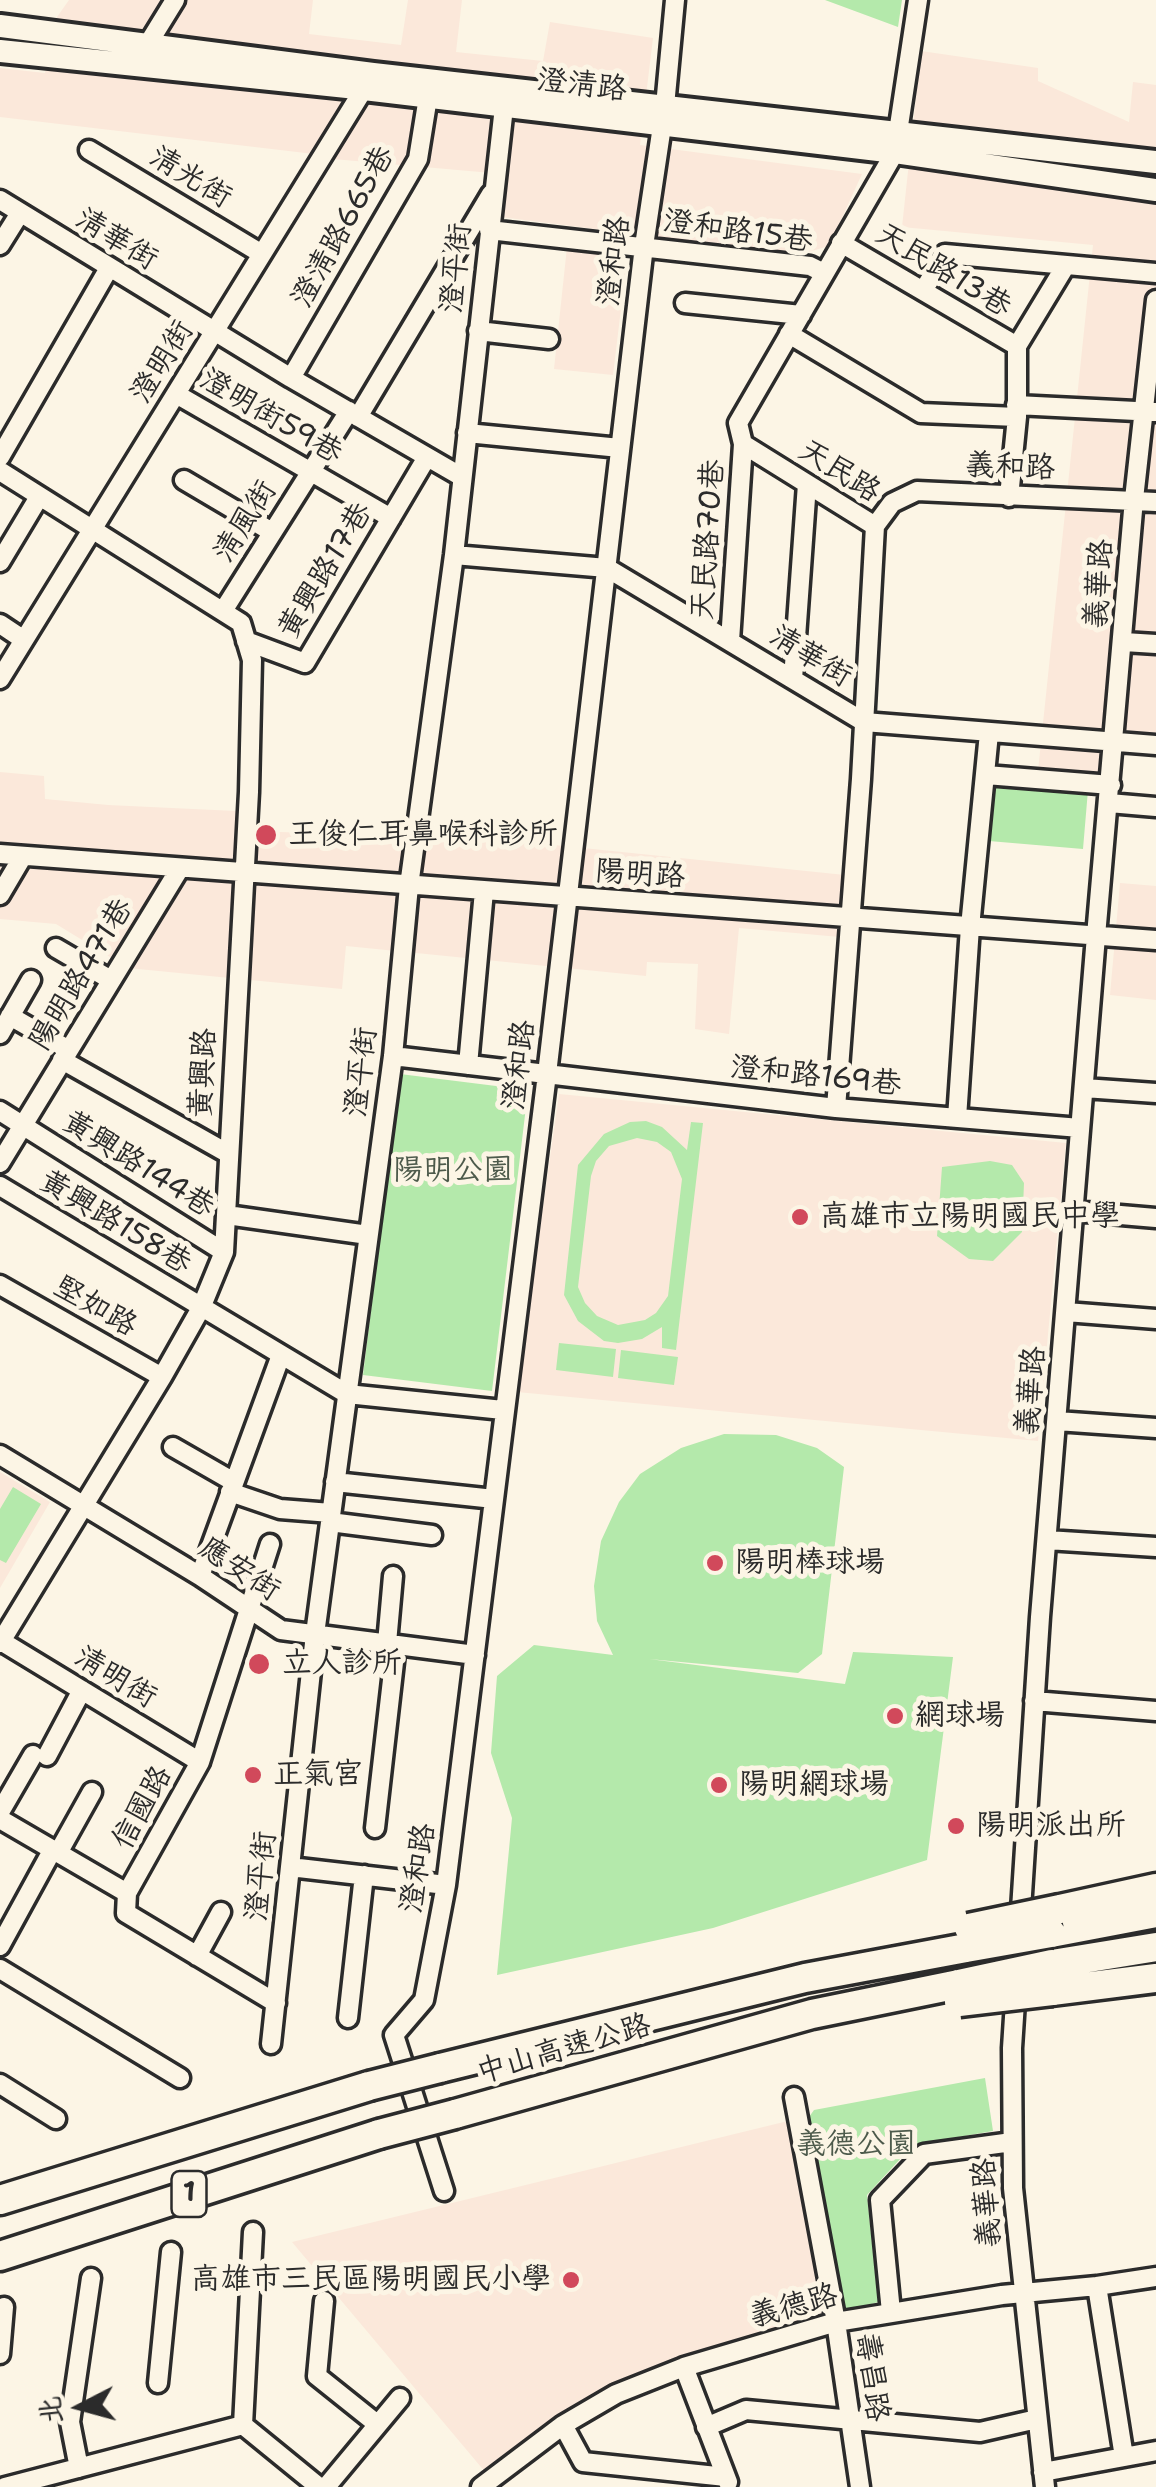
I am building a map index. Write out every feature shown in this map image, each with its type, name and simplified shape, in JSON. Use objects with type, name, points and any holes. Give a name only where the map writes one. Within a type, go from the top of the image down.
[{"type":"highway","points":[[1056,1921],[1156,1888]]},
{"type":"highway","points":[[1056,1921],[1156,1913]]},
{"type":"highway","name":"中山高速公路","points":[[0,2200],[370,2086],[968,1938],[1056,1921]]},
{"type":"highway","name":"中山高速公路","points":[[0,2256],[379,2134],[812,2014],[1052,1978],[1156,1947]]},
{"type":"highway","points":[[1052,1978],[1156,1978]]},
{"type":"main road","name":"澄清路","points":[[0,26],[142,56]]},
{"type":"main road","name":"澄清路","points":[[0,51],[142,56],[898,142],[1156,162]]},
{"type":"main road","name":"澄清路","points":[[368,82],[428,97],[504,107],[664,116]]},
{"type":"main road","name":"澄清路","points":[[898,142],[1156,190]]},
{"type":"street","points":[[142,56],[175,0]]},
{"type":"street","name":"澄和路","points":[[444,2191],[394,2034],[424,2000],[446,1884],[547,1074],[644,246],[664,116],[674,0]]},
{"type":"street","points":[[744,444],[738,423],[898,142],[918,0]]},
{"type":"street","name":"澄明街","points":[[0,678],[368,82]]},
{"type":"street","name":"澄清路665巷","points":[[291,378],[418,159],[428,97]]},
{"type":"street","name":"澄平街","points":[[272,2044],[314,1634],[393,1056],[409,886],[454,555],[504,107]]},
{"type":"street","name":"清光街","points":[[89,150],[262,254]]},
{"type":"street","name":"清風街","points":[[223,611],[310,471],[354,414],[494,189]]},
{"type":"street","name":"清華街","points":[[0,200],[214,332],[462,477]]},
{"type":"street","points":[[0,244],[20,213]]},
{"type":"street","name":"澄和路15巷","points":[[489,230],[810,266],[824,273]]},
{"type":"street","name":"天民路13巷","points":[[841,243],[1017,346]]},
{"type":"street","points":[[923,291],[946,254],[1156,273]]},
{"type":"street","points":[[1009,497],[1017,346],[1066,265]]},
{"type":"street","points":[[0,457],[109,268]]},
{"type":"street","name":"義華路","points":[[1044,2479],[1022,2292],[1012,2142],[1012,2048],[1034,1701],[1080,1128],[1134,499],[1151,412],[1156,300]]},
{"type":"street","points":[[685,303],[800,315]]},
{"type":"street","points":[[478,331],[549,339]]},
{"type":"street","points":[[789,334],[921,413],[1151,412]]},
{"type":"street","name":"澄明街59巷","points":[[176,394],[391,518]]},
{"type":"street","points":[[467,433],[620,448]]},
{"type":"street","name":"天民路","points":[[744,444],[875,526],[836,1108]]},
{"type":"street","name":"天民路70巷","points":[[730,640],[744,444]]},
{"type":"street","name":"黃興路17巷","points":[[246,641],[305,663],[427,457]]},
{"type":"street","points":[[0,471],[223,611],[241,624],[246,641]]},
{"type":"street","points":[[184,480],[272,532]]},
{"type":"street","points":[[793,679],[807,484]]},
{"type":"street","name":"義和路","points":[[875,526],[892,503],[917,491],[1156,502]]},
{"type":"street","points":[[0,562],[39,497]]},
{"type":"street","name":"清華街","points":[[454,555],[607,568],[864,722],[1156,746]]},
{"type":"street","points":[[0,624],[24,640]]},
{"type":"street","name":"黃興路","points":[[1,1642],[162,1377],[201,1308],[224,1252],[249,792],[252,660],[246,641]]},
{"type":"street","points":[[1124,642],[1156,644]]},
{"type":"street","points":[[957,1118],[989,733]]},
{"type":"street","points":[[986,775],[1110,794],[1156,808]]},
{"type":"street","name":"陽明路","points":[[0,854],[1156,940]]},
{"type":"street","points":[[0,895],[23,856]]},
{"type":"street","name":"陽明路471巷","points":[[0,1163],[180,868]]},
{"type":"street","points":[[468,1065],[484,891]]},
{"type":"street","points":[[56,948],[110,980]]},
{"type":"street","points":[[0,1034],[31,980]]},
{"type":"street","points":[[10,1016],[66,1055],[227,1153]]},
{"type":"street","name":"澄和路169巷","points":[[393,1056],[836,1108],[1080,1128]]},
{"type":"street","points":[[1084,1088],[1156,1093]]},
{"type":"street","name":"黃興路144巷","points":[[0,1111],[224,1252]]},
{"type":"street","name":"黃興路158巷","points":[[0,1186],[347,1394]]},
{"type":"street","points":[[1074,1211],[1156,1218]]},
{"type":"street","points":[[228,1214],[368,1235]]},
{"type":"street","name":"堅如路","points":[[0,1285],[162,1377]]},
{"type":"street","points":[[1066,1312],[1156,1319]]},
{"type":"street","points":[[200,1576],[281,1355]]},
{"type":"street","points":[[347,1394],[504,1410]]},
{"type":"street","points":[[1057,1421],[1156,1428]]},
{"type":"street","points":[[174,1447],[232,1488],[280,1509],[432,1535]]},
{"type":"street","name":"應安街","points":[[0,1455],[200,1576],[281,1630],[475,1654]]},
{"type":"street","points":[[335,1482],[494,1498]]},
{"type":"street","points":[[1047,1540],[1156,1547]]},
{"type":"street","name":"信國路","points":[[0,1816],[127,1893],[200,1762],[270,1544]]},
{"type":"street","points":[[375,1828],[392,1644],[393,1576]]},
{"type":"street","name":"清明街","points":[[1,1642],[200,1762]]},
{"type":"street","points":[[0,1816],[82,1690]]},
{"type":"street","points":[[1034,1701],[1156,1711]]},
{"type":"street","points":[[0,1946],[92,1792]]},
{"type":"street","points":[[290,1867],[446,1884]]},
{"type":"street","points":[[348,2018],[364,1875]]},
{"type":"street","points":[[127,1893],[126,1912],[276,2003]]},
{"type":"street","points":[[197,1956],[221,1912]]},
{"type":"street","points":[[0,1969],[180,2078]]},
{"type":"street","points":[[0,2084],[56,2119]]},
{"type":"street","name":"壽昌路","points":[[794,2097],[836,2322],[860,2487]]},
{"type":"street","points":[[891,2312],[880,2200],[924,2154],[1012,2142]]},
{"type":"street","points":[[243,2425],[254,2232]]},
{"type":"street","points":[[158,2383],[171,2252]]},
{"type":"street","name":"義德路","points":[[481,2487],[563,2425],[616,2394],[684,2367],[836,2322],[1022,2292],[1156,2277]]},
{"type":"street","points":[[80,2468],[70,2422],[91,2278]]},
{"type":"street","points":[[1097,2286],[1124,2457]]},
{"type":"street","points":[[324,2301],[317,2376],[377,2424]]},
{"type":"street","points":[[0,2354],[4,2307]]},
{"type":"street","points":[[563,2425],[583,2462],[728,2482],[684,2367]]},
{"type":"street","points":[[243,2425],[322,2487],[400,2398]]},
{"type":"street","points":[[706,2427],[746,2410],[980,2432],[1037,2419]]},
{"type":"street","points":[[5,2487],[243,2425]]},
{"type":"street","points":[[1044,2479],[1156,2451]]},
{"type":"shaded area","points":[[69,0],[313,0],[309,34],[401,45],[408,0],[462,0],[456,52],[543,61],[550,22],[653,38],[640,145],[862,174],[829,246],[798,255],[501,217],[503,174],[333,159],[0,117],[0,68],[45,73],[57,17]]},
{"type":"shaded area","points":[[921,51],[1038,68],[1038,81],[1129,122],[1133,82],[1156,85],[1156,737],[1104,734],[1102,777],[1038,771],[1093,245],[902,227]]},
{"type":"shaded area","points":[[567,247],[618,255],[626,267],[613,375],[554,369]]},
{"type":"shaded area","points":[[0,772],[44,776],[45,799],[257,812],[257,831],[425,838],[452,843],[457,828],[481,831],[486,838],[845,875],[840,937],[739,928],[729,1034],[695,1029],[698,964],[647,962],[646,976],[346,946],[342,989],[128,968],[56,924],[0,919]]},
{"type":"shaded area","points":[[1120,883],[1156,886],[1156,1000],[1110,995]]},
{"type":"shaded area","name":"高雄市立陽明國民中學","points":[[559,1094],[1066,1143],[1038,1441],[517,1392]]},
{"type":"shaded area","points":[[0,1472],[50,1502],[0,1588]]},
{"type":"shaded area","name":"高雄市三民區陽明國民小學","points":[[792,2120],[825,2319],[667,2363],[611,2387],[548,2424],[486,2473],[292,2242]]},
{"type":"green space","points":[[825,0],[902,0],[898,27]]},
{"type":"green space","points":[[994,782],[1088,790],[1083,849],[989,841]]},
{"type":"green space","name":"陽明公園","points":[[400,1074],[528,1090],[492,1391],[363,1375]]},
{"type":"green space","points":[[646,1121],[662,1127],[687,1150],[691,1122],[703,1123],[676,1350],[662,1348],[662,1327],[642,1339],[604,1341],[578,1321],[564,1295],[578,1165],[604,1134],[630,1122]],"holes":[[[637,1138],[657,1142],[671,1152],[682,1179],[668,1296],[656,1313],[645,1320],[618,1325],[597,1316],[578,1287],[591,1176],[596,1161],[609,1146]]]},
{"type":"green space","points":[[990,1161],[1012,1165],[1024,1183],[1022,1232],[993,1261],[969,1259],[937,1236],[942,1167]]},
{"type":"green space","points":[[559,1343],[616,1349],[613,1377],[556,1370]]},
{"type":"green space","points":[[621,1350],[678,1357],[674,1385],[618,1378]]},
{"type":"green space","name":"陽明網球場","points":[[724,1434],[776,1435],[817,1448],[844,1467],[822,1654],[798,1673],[649,1659],[845,1684],[853,1652],[953,1657],[927,1860],[713,1928],[497,1975],[512,1818],[491,1753],[497,1676],[534,1645],[613,1655],[597,1621],[594,1586],[601,1541],[619,1502],[640,1474],[681,1448]]},
{"type":"green space","points":[[13,1487],[41,1504],[6,1563],[0,1560],[0,1509]]},
{"type":"green space","name":"義德公園","points":[[985,2078],[993,2131],[913,2145],[867,2195],[878,2302],[843,2313],[809,2117],[814,2110]]},
{"type":"place","name":"王俊仁耳鼻喉科診所","points":[[266,835]]},
{"type":"place","name":"高雄市立陽明國民中學","points":[[800,1217]]},
{"type":"place","name":"陽明棒球場","points":[[715,1563]]},
{"type":"place","name":"立人診所","points":[[259,1664]]},
{"type":"place","name":"網球場","points":[[895,1716]]},
{"type":"place","name":"正氣宮","points":[[253,1775]]},
{"type":"place","name":"陽明網球場","points":[[719,1785]]},
{"type":"place","name":"陽明派出所","points":[[956,1826]]},
{"type":"place","name":"高雄市三民區陽明國民小學","points":[[571,2280]]}]
